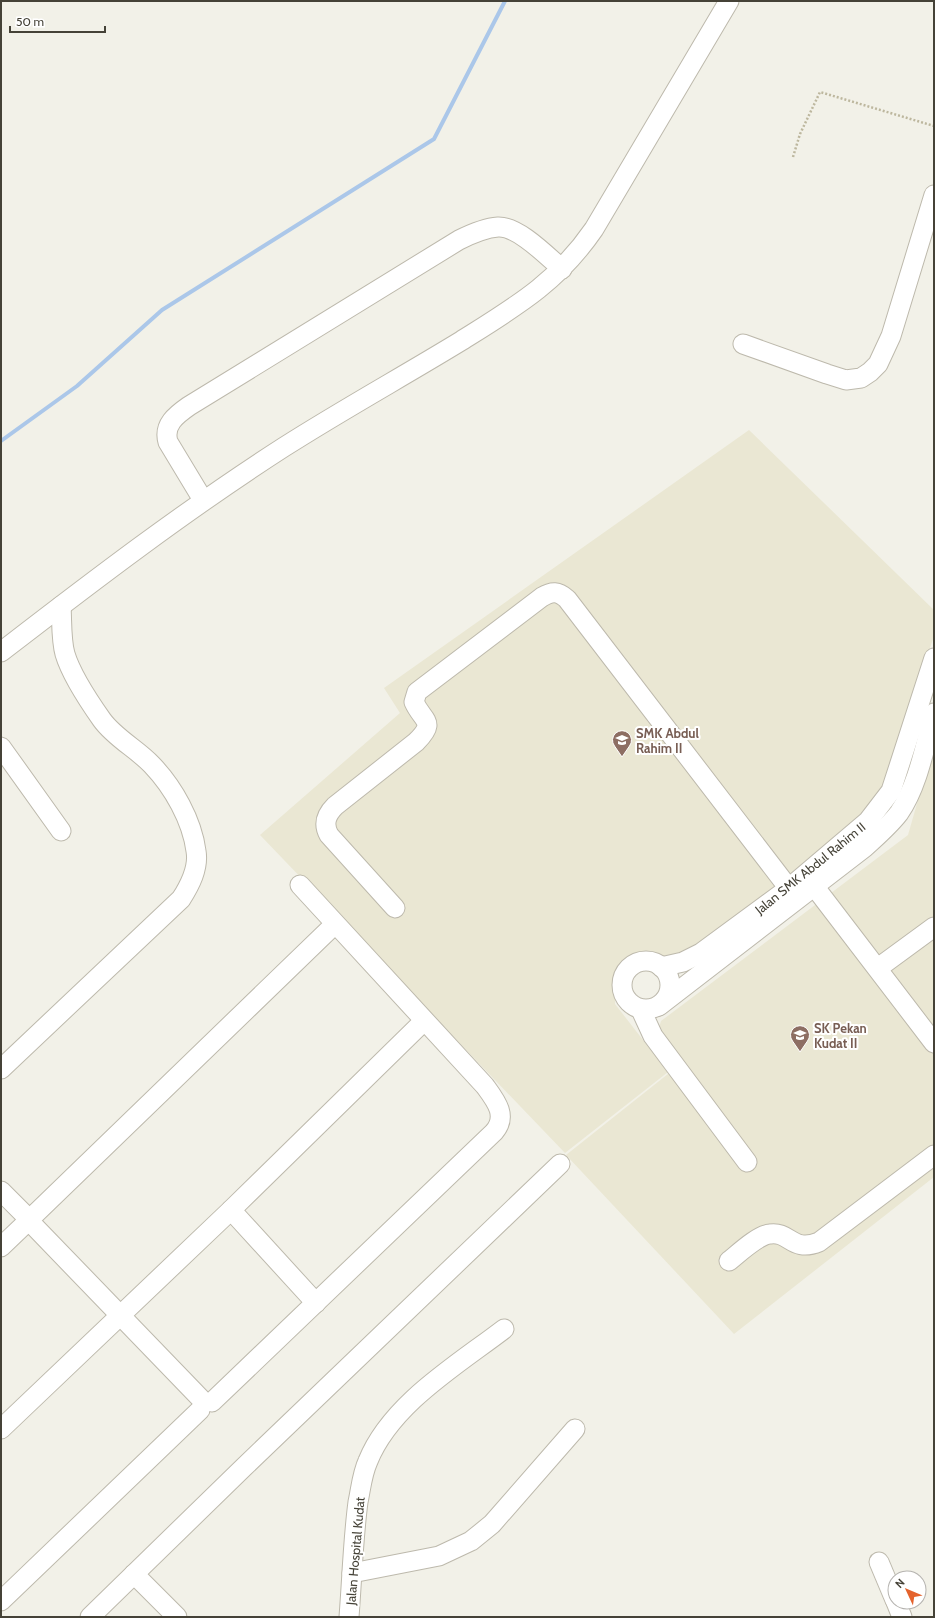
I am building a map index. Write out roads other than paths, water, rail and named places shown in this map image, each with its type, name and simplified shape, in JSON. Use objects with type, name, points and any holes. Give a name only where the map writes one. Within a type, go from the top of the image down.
[{"type":"street","points":[[1,652],[203,500],[286,446],[406,375],[513,308],[545,286],[581,248],[594,229],[729,1]]},
{"type":"street","points":[[743,344],[846,380],[862,378],[870,372],[878,364],[891,336],[934,194]]},
{"type":"street","points":[[203,500],[168,442],[166,436],[167,429],[171,422],[189,406],[459,240],[473,234],[491,228],[506,227],[526,239],[562,269]]},
{"type":"street","points":[[395,908],[330,835],[326,827],[327,817],[335,806],[416,742],[426,731],[428,725],[426,719],[414,702],[417,692],[542,597],[553,592],[558,592],[567,599],[793,894]]},
{"type":"street","points":[[1,1069],[181,899],[193,877],[195,867],[196,852],[192,836],[187,820],[171,790],[152,765],[104,722],[70,668],[65,653],[61,606]]},
{"type":"street","name":"Jalan SMK Abdul Rahim II","points":[[650,1008],[793,894],[868,821],[892,790],[934,658]]},
{"type":"street","name":"Jalan SMK Abdul Rahim II","points":[[661,967],[683,962],[701,953],[793,894],[814,886],[864,848],[885,829],[899,813],[908,797],[934,713]]},
{"type":"street","points":[[1,747],[61,831]]},
{"type":"street","points":[[1,1601],[205,1404],[316,1303],[494,1132],[501,1122],[500,1109],[496,1101],[300,885]]},
{"type":"street","points":[[814,886],[934,1043]]},
{"type":"street","points":[[1,1247],[335,924]]},
{"type":"street","points":[[878,968],[934,926]]},
{"type":"street","points":[[643,961],[651,962],[661,967],[669,977],[671,985],[665,1001],[650,1008],[628,1001],[623,993],[622,985],[624,977],[631,967],[643,961]]},
{"type":"street","points":[[650,1008],[653,1036],[747,1162]]},
{"type":"street","points":[[1,1429],[231,1210],[424,1021]]},
{"type":"street","points":[[729,1261],[759,1238],[770,1234],[779,1235],[795,1243],[806,1246],[819,1242],[934,1155]]},
{"type":"street","points":[[90,1617],[560,1164]]},
{"type":"street","points":[[1,1191],[205,1404]]},
{"type":"street","points":[[231,1210],[316,1303]]},
{"type":"street","name":"Jalan Hospital Kudat","points":[[349,1617],[355,1526],[362,1482],[368,1461],[378,1442],[407,1406],[504,1329]]},
{"type":"street","points":[[352,1573],[439,1556],[470,1541],[492,1524],[575,1429]]},
{"type":"street","points":[[879,1562],[887,1580]]},
{"type":"street","points":[[134,1574],[177,1617]]},
{"type":"waterway","points":[[1,441],[77,386],[162,310],[434,139],[505,1]]},
{"type":"place","name":"SMK Abdul Rahim II","points":[[622,757]]},
{"type":"place","name":"SK Pekan Kudat II","points":[[800,1052]]}]
